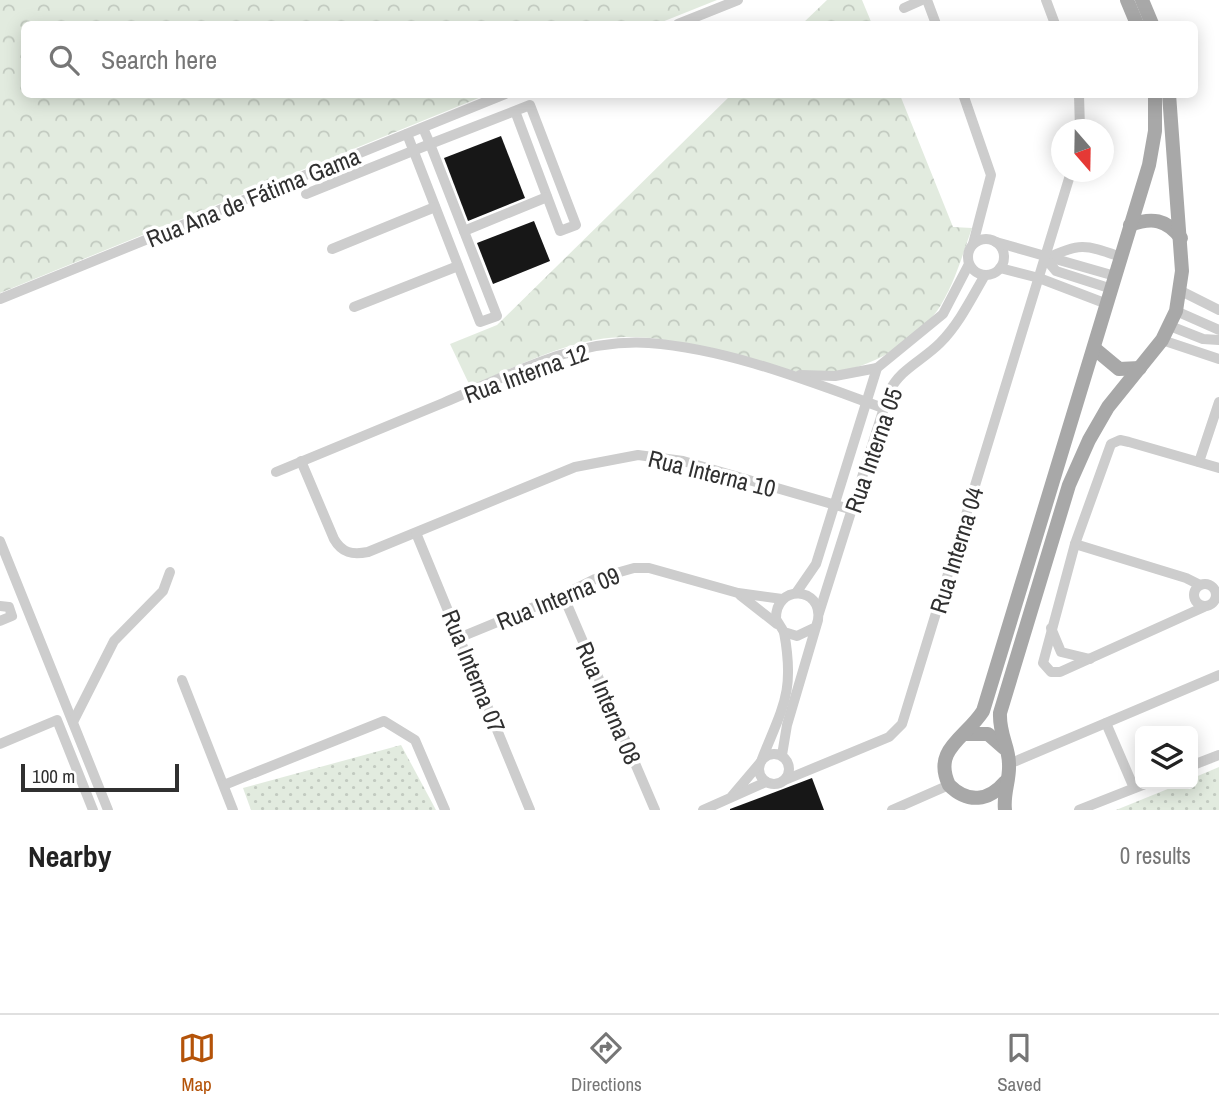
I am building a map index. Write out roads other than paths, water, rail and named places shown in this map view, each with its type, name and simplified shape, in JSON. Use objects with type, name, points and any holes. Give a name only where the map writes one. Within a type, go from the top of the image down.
[{"type":"main road","points":[[1127,0],[1136,21]]},
{"type":"main road","points":[[1142,0],[1151,21]]},
{"type":"main road","points":[[1005,782],[979,805],[957,793],[944,774],[947,750],[965,734],[982,711],[1095,349],[1153,149],[1155,98]]},
{"type":"main road","points":[[1005,810],[1007,757],[1000,726],[1002,702],[1069,485],[1094,429],[1162,340],[1176,312],[1181,291],[1181,238],[1169,98]]},
{"type":"main road","points":[[1130,225],[1143,220],[1158,220],[1170,226],[1181,238]]},
{"type":"main road","points":[[1095,349],[1118,369],[1140,368]]},
{"type":"main road","points":[[965,734],[988,734],[1007,757]]},
{"type":"street","points":[[686,21],[738,0]]},
{"type":"street","points":[[904,8],[924,0],[934,21]]},
{"type":"street","points":[[1046,0],[1054,21]]},
{"type":"street","name":"Rua Ana de Fátima Gama","points":[[0,299],[495,98]]},
{"type":"street","points":[[964,98],[991,175],[974,244],[968,254],[969,264],[976,272],[985,275],[1000,268],[1039,278],[1107,304]]},
{"type":"street","points":[[1079,98],[1080,119]]},
{"type":"street","points":[[306,194],[530,105],[576,225],[560,231],[515,111]]},
{"type":"street","points":[[407,134],[480,323],[497,316],[423,128]]},
{"type":"street","name":"Rua Interna 04","points":[[785,780],[889,737],[902,724],[1068,182]]},
{"type":"street","points":[[464,231],[547,197]]},
{"type":"street","points":[[332,249],[435,207]]},
{"type":"street","points":[[974,244],[989,239],[1046,259],[1056,271],[1113,282]]},
{"type":"street","points":[[996,242],[1004,255],[1000,268]]},
{"type":"street","points":[[1046,259],[1076,245],[1121,257]]},
{"type":"street","name":"Rua Interna 05","points":[[796,593],[816,564],[864,402],[877,368],[943,314],[969,264]]},
{"type":"street","points":[[354,307],[458,266]]},
{"type":"street","name":"Rua Interna 05","points":[[819,613],[883,408],[899,374],[946,337],[985,275]]},
{"type":"street","points":[[1181,291],[1216,309]]},
{"type":"street","points":[[1176,312],[1219,330]]},
{"type":"street","points":[[1170,326],[1203,339],[1219,340]]},
{"type":"street","points":[[1162,340],[1219,359]]},
{"type":"street","name":"Rua Interna 12","points":[[276,472],[528,366],[600,346],[647,343],[696,350],[786,374],[883,408]]},
{"type":"street","name":"Rua Interna 12","points":[[786,374],[835,376],[877,368]]},
{"type":"street","points":[[1199,462],[1219,402]]},
{"type":"street","points":[[1075,544],[1186,578],[1203,589],[1216,593],[1212,604],[1060,672],[1051,672],[1043,663],[1051,628],[1075,544],[1107,449],[1115,441],[1129,442],[1219,468]]},
{"type":"street","name":"Rua Interna 10","points":[[301,461],[340,548],[358,554],[575,467],[638,455],[683,461],[853,510]]},
{"type":"street","name":"Rua Interna 07","points":[[416,533],[530,810]]},
{"type":"street","points":[[0,541],[108,810]]},
{"type":"street","name":"Rua Interna 09","points":[[461,637],[563,596],[595,579],[634,568],[649,568],[738,593],[782,599]]},
{"type":"street","points":[[73,722],[114,641],[163,591],[170,572]]},
{"type":"street","points":[[1203,589],[1212,604]]},
{"type":"street","points":[[1184,617],[1203,589]]},
{"type":"street","name":"Rua Interna 09","points":[[738,593],[781,628]]},
{"type":"street","points":[[703,810],[766,782],[779,784],[789,774],[784,758],[787,725],[819,613],[809,596],[796,593],[782,599],[776,611],[790,683],[785,707],[761,761],[759,772],[766,782]]},
{"type":"street","name":"Rua Interna 08","points":[[563,596],[655,810]]},
{"type":"street","points":[[0,621],[7,610]]},
{"type":"street","points":[[781,628],[797,636],[816,627]]},
{"type":"street","points":[[1051,628],[1061,652],[1090,659]]},
{"type":"street","points":[[1007,757],[1106,723],[1219,675]]},
{"type":"street","points":[[182,680],[233,810]]},
{"type":"street","points":[[0,744],[57,720],[93,810]]},
{"type":"street","points":[[223,785],[384,721],[415,740],[445,810]]},
{"type":"street","points":[[1079,810],[1134,788],[1106,723]]},
{"type":"street","points":[[730,798],[768,755],[784,758],[811,769]]},
{"type":"street","points":[[1198,763],[1219,755]]},
{"type":"street","points":[[891,810],[949,785]]}]
